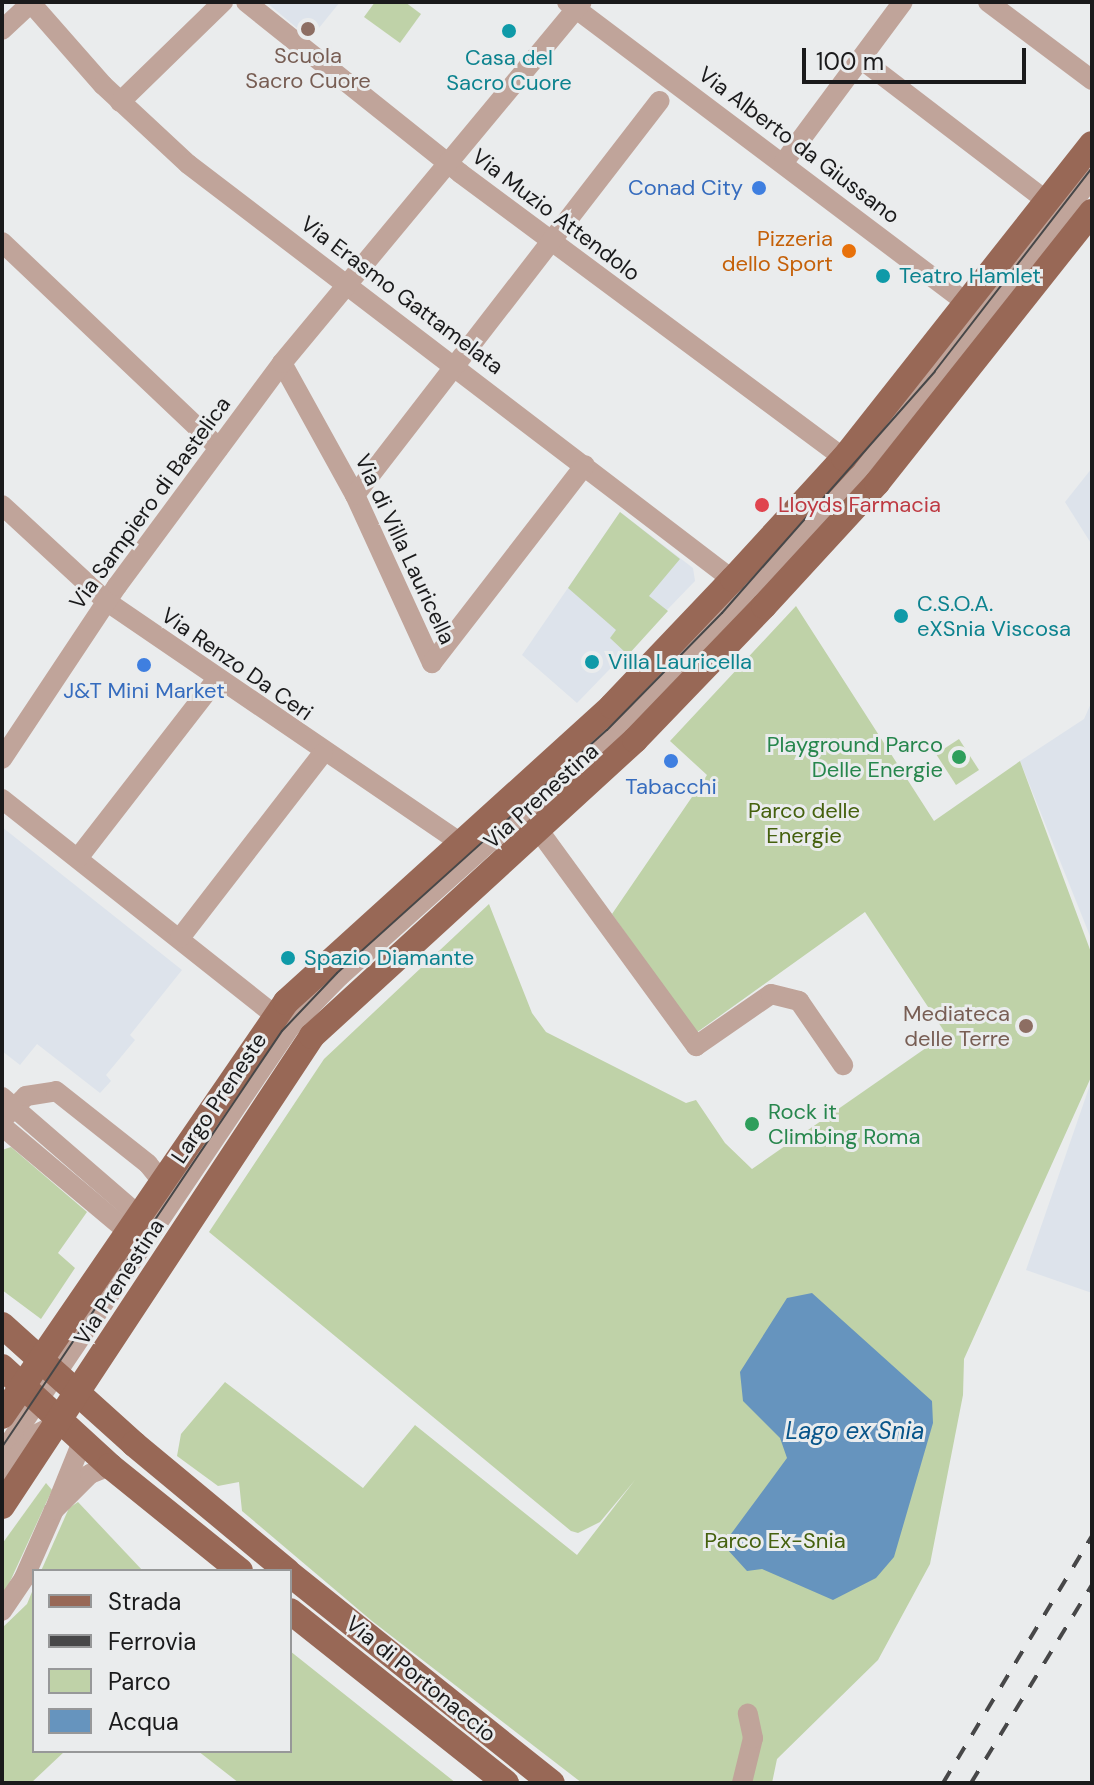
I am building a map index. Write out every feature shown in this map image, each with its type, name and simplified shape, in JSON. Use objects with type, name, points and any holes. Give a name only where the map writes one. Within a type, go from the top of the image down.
[{"type":"main road","name":"Via Prenestina","points":[[283,1021],[308,978],[612,706],[877,483],[984,316],[1047,201],[1092,144]]},
{"type":"main road","name":"Via Prenestina","points":[[171,1246],[312,1036],[641,734],[844,458],[1092,212]]},
{"type":"main road","name":"Largo Preneste","points":[[30,1394],[51,1368],[136,1218],[168,1190],[283,1021]]},
{"type":"main road","points":[[2,1506],[79,1394],[171,1246]]},
{"type":"main road","points":[[2,1325],[51,1368]]},
{"type":"main road","points":[[2,1367],[82,1442],[238,1569]]},
{"type":"main road","name":"Via di Portonaccio","points":[[51,1368],[284,1569]]},
{"type":"main road","points":[[10,1424],[30,1394]]},
{"type":"main road","name":"Via di Portonaccio","points":[[292,1575],[552,1783]]},
{"type":"main road","name":"Via di Portonaccio","points":[[292,1613],[506,1783]]},
{"type":"street","points":[[2,30],[31,2]]},
{"type":"street","name":"Via Erasmo Gattamelata","points":[[31,2],[120,102],[188,164],[748,592]]},
{"type":"street","points":[[120,102],[223,2]]},
{"type":"street","name":"Via Muzio Attendolo","points":[[246,2],[551,242],[844,458]]},
{"type":"street","points":[[784,162],[903,2]]},
{"type":"street","points":[[988,2],[1092,80]]},
{"type":"street","name":"Via Sampiero di Bastelica","points":[[2,759],[106,601],[282,363],[575,4]]},
{"type":"street","name":"Via Alberto da Giussano","points":[[575,4],[984,316]]},
{"type":"street","points":[[861,59],[1047,201]]},
{"type":"street","points":[[355,495],[659,101]]},
{"type":"street","name":"Via Prenestina","points":[[984,316],[1092,178]]},
{"type":"street","points":[[2,242],[219,448]]},
{"type":"street","name":"Via di Villa Lauricella","points":[[282,363],[355,495],[432,663],[585,465]]},
{"type":"street","name":"Via Renzo Da Ceri","points":[[2,505],[106,601],[323,753],[461,843]]},
{"type":"street","name":"Via Prenestina","points":[[283,1021],[327,988],[611,733],[748,592]]},
{"type":"street","points":[[78,858],[216,680]]},
{"type":"street","points":[[180,938],[323,753]]},
{"type":"street","points":[[2,799],[283,1021]]},
{"type":"street","points":[[537,828],[696,1046],[771,994],[799,1001],[843,1065]]},
{"type":"street","name":"Largo Preneste","points":[[136,1218],[9,1114],[33,1092],[56,1091],[101,1123],[168,1190]]},
{"type":"street","points":[[168,1190],[171,1246]]},
{"type":"street","name":"Via Prenestina","points":[[51,1368],[168,1190]]},
{"type":"street","points":[[2,1477],[33,1436],[60,1423]]},
{"type":"street","points":[[2,1454],[10,1424]]},
{"type":"street","points":[[2,1611],[24,1578],[82,1442]]},
{"type":"street","points":[[54,1510],[90,1474],[110,1466]]},
{"type":"street","points":[[210,1547],[228,1523]]},
{"type":"street","points":[[742,1783],[753,1738],[748,1714]]},
{"type":"shaded area","name":"Scuola Sacro Cuore","points":[[266,2],[340,2],[310,39]]},
{"type":"shaded area","points":[[1092,468],[1092,545],[1065,502]]},
{"type":"shaded area","points":[[620,512],[693,568],[695,581],[577,703],[522,655]]},
{"type":"shaded area","points":[[1092,701],[1092,941],[1020,761],[1084,719]]},
{"type":"shaded area","points":[[2,827],[182,970],[130,1035],[135,1040],[106,1075],[111,1081],[100,1093],[37,1044],[20,1065],[2,1051]]},
{"type":"shaded area","points":[[1092,1079],[1092,1293],[1026,1270]]},
{"type":"green space","points":[[375,2],[405,2],[421,14],[400,43],[364,17]]},
{"type":"green space","points":[[620,512],[680,559],[649,596],[668,611],[628,655],[610,638],[616,630],[568,588]]},
{"type":"green space","points":[[796,606],[934,821],[1020,761],[1092,955],[1092,1075],[964,1359],[963,1395],[930,1564],[878,1660],[777,1759],[772,1783],[582,1783],[372,1621],[242,1511],[239,1482],[218,1486],[177,1456],[181,1434],[225,1382],[363,1488],[415,1425],[577,1555],[635,1480],[600,1522],[578,1533],[571,1531],[209,1232],[324,1059],[489,904],[532,1013],[546,1032],[686,1103],[696,1100],[725,1143],[752,1169],[946,1034],[865,912],[696,1033],[612,914],[707,775],[670,741]]},
{"type":"green space","points":[[959,739],[979,770],[956,785],[936,754]]},
{"type":"green space","points":[[11,1147],[87,1212],[58,1253],[75,1268],[41,1319],[2,1290],[2,1150]]},
{"type":"green space","points":[[46,1483],[52,1490],[2,1599],[2,1544]]},
{"type":"green space","points":[[78,1502],[141,1569],[42,1569],[69,1508]]},
{"type":"green space","points":[[32,1592],[32,1753],[63,1753],[31,1783],[4,1783],[2,1628],[27,1604]]},
{"type":"green space","points":[[292,1653],[456,1783],[239,1783],[201,1753],[292,1753]]},
{"type":"water","name":"Lago ex Snia","points":[[812,1293],[932,1401],[933,1423],[894,1557],[876,1578],[833,1600],[762,1569],[747,1571],[727,1549],[728,1538],[787,1458],[780,1438],[743,1401],[740,1372],[787,1298]]},
{"type":"tram line","points":[[2,1447],[282,1031],[337,973],[607,730],[722,613],[935,371],[1092,168]]},
{"type":"railway","points":[[943,1783],[1092,1536]]},
{"type":"railway","points":[[971,1783],[1092,1585]]},
{"type":"place","name":"Scuola Sacro Cuore","points":[[308,29]]},
{"type":"place","name":"Casa del Sacro Cuore","points":[[509,31]]},
{"type":"place","name":"Conad City","points":[[759,188]]},
{"type":"place","name":"Pizzeria dello Sport","points":[[849,251]]},
{"type":"place","name":"Teatro Hamlet","points":[[883,276]]},
{"type":"place","name":"Lloyds Farmacia","points":[[762,505]]},
{"type":"place","name":"C.S.O.A. eXSnia Viscosa","points":[[901,616]]},
{"type":"place","name":"Villa Lauricella","points":[[592,662]]},
{"type":"place","name":"J&T Mini Market","points":[[144,665]]},
{"type":"place","name":"Playground Parco Delle Energie","points":[[959,757]]},
{"type":"place","name":"Tabacchi","points":[[671,761]]},
{"type":"place","name":"Spazio Diamante","points":[[288,958]]},
{"type":"place","name":"Mediateca delle Terre","points":[[1026,1026]]},
{"type":"place","name":"Rock it Climbing Roma","points":[[752,1124]]},
{"type":"park label","name":"Parco delle Energie","points":[[804,822]]},
{"type":"park label","name":"Parco Ex-Snia","points":[[775,1541]]}]
